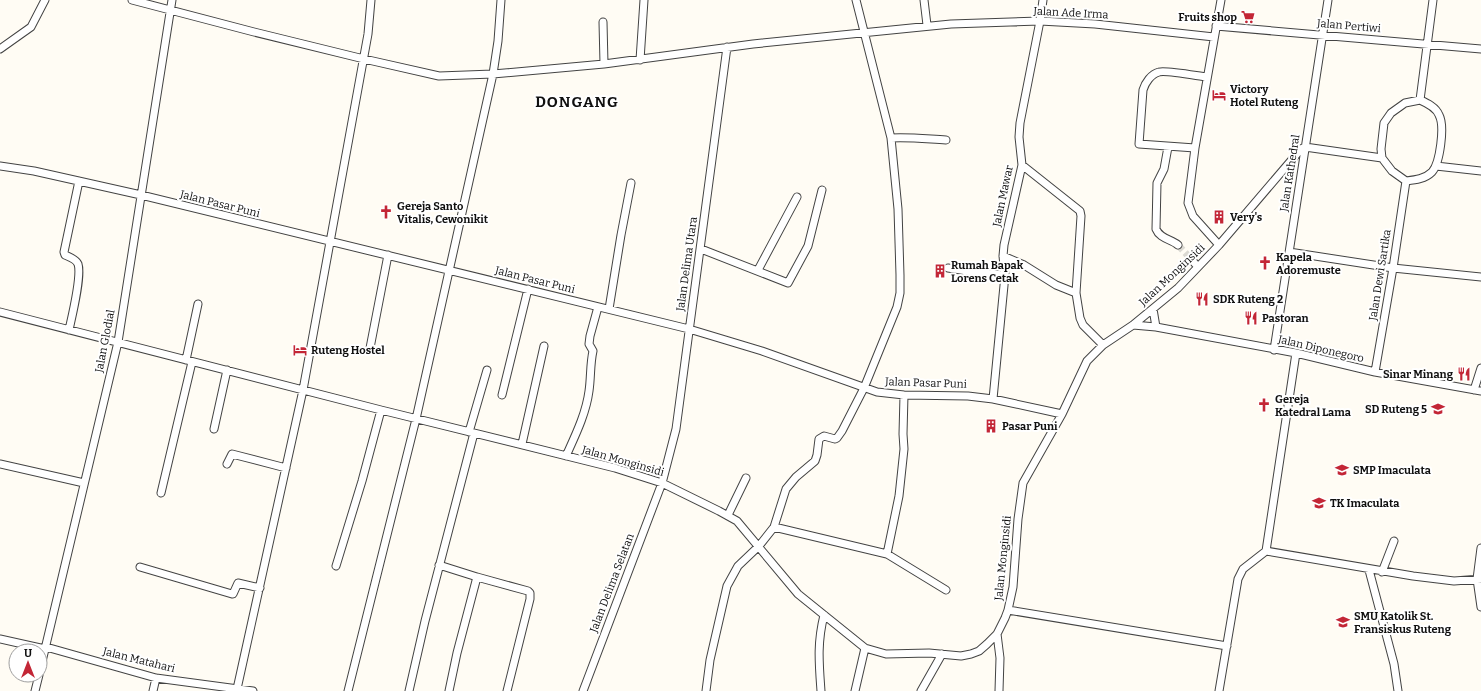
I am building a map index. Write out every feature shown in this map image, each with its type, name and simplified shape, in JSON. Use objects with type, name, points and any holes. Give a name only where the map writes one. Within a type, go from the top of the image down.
[{"type":"street","points":[[0,49],[31,27],[45,0]]},
{"type":"street","name":"Jalan Ade Irma","points":[[132,0],[171,11],[432,75],[493,74],[604,64],[727,47],[865,33],[926,25],[1040,21],[1095,24],[1214,37]]},
{"type":"street","name":"Jalan Glodial","points":[[46,643],[118,342],[172,0]]},
{"type":"street","points":[[237,689],[303,390],[364,59],[371,0]]},
{"type":"street","points":[[348,691],[416,419],[493,74],[498,41],[501,0]]},
{"type":"street","points":[[640,60],[644,0]]},
{"type":"street","points":[[706,691],[710,660],[727,586],[738,566],[759,546],[774,527],[786,489],[796,477],[815,461],[819,439],[824,436],[833,439],[837,438],[864,388],[897,308],[900,293],[898,209],[891,138],[856,0]]},
{"type":"street","points":[[924,0],[926,25]]},
{"type":"street","name":"Jalan Mawar","points":[[993,399],[1005,275],[1003,256],[1004,245],[1022,165],[1019,138],[1020,123],[1043,0]]},
{"type":"street","points":[[1219,245],[1193,216],[1188,208],[1188,199],[1195,148],[1221,0]]},
{"type":"street","name":"Jalan Kathedral","points":[[1274,350],[1328,0]]},
{"type":"street","points":[[1420,100],[1434,0]]},
{"type":"street","points":[[603,22],[604,64]]},
{"type":"street","name":"Jalan Pertiwi","points":[[1216,26],[1481,49]]},
{"type":"street","name":"Jalan Delima Utara","points":[[662,482],[676,429],[727,47]]},
{"type":"street","points":[[1195,148],[1138,144],[1144,86],[1151,76],[1160,72],[1207,77]]},
{"type":"street","points":[[1420,100],[1429,104],[1439,114],[1441,127],[1439,157],[1436,166],[1431,173],[1419,179],[1406,181],[1392,171],[1382,158],[1381,149],[1384,123],[1391,113],[1405,103],[1420,100]]},
{"type":"street","points":[[891,138],[914,137],[946,140]]},
{"type":"street","points":[[1168,147],[1164,169],[1157,183],[1156,229],[1160,236],[1173,241],[1178,245]]},
{"type":"street","points":[[1305,147],[1382,158]]},
{"type":"street","name":"Jalan Monginsidi","points":[[0,312],[380,410],[522,444],[662,482],[728,515],[743,527],[798,594],[865,648],[886,654],[929,653],[961,656],[979,651],[997,634],[1008,610],[1013,587],[1018,519],[1023,483],[1062,414],[1087,362],[1103,345],[1133,325],[1178,288],[1219,245],[1296,153],[1305,147]]},
{"type":"street","points":[[1022,165],[1078,209],[1081,214],[1076,293],[1083,325],[1103,345]]},
{"type":"street","name":"Jalan Pasar Puni","points":[[0,166],[34,171],[141,195],[689,329],[809,367],[876,392],[904,395],[968,396],[993,399],[1062,414]]},
{"type":"street","points":[[1436,166],[1481,171]]},
{"type":"street","points":[[69,330],[77,291],[78,266],[75,260],[65,255],[64,252],[79,181]]},
{"type":"street","name":"Jalan Dewi Sartika","points":[[1375,372],[1406,181]]},
{"type":"street","points":[[609,309],[630,183]]},
{"type":"street","points":[[701,249],[789,282],[808,246],[822,190]]},
{"type":"street","points":[[758,270],[797,197]]},
{"type":"street","points":[[1289,252],[1393,268],[1481,277]]},
{"type":"street","points":[[370,348],[388,255]]},
{"type":"street","points":[[1003,256],[1024,265],[1056,285],[1076,293]]},
{"type":"street","points":[[1191,258],[1198,267]]},
{"type":"street","points":[[948,268],[1005,275]]},
{"type":"street","points":[[502,395],[528,289]]},
{"type":"street","points":[[162,493],[189,361],[198,304]]},
{"type":"street","points":[[566,456],[587,403],[590,390],[593,351],[589,344],[598,307]]},
{"type":"street","points":[[1153,309],[1156,327]]},
{"type":"street","name":"Jalan Diponegoro","points":[[1133,325],[1156,327],[1296,354],[1375,372],[1478,390]]},
{"type":"street","points":[[522,444],[544,346]]},
{"type":"street","points":[[1219,691],[1238,579],[1243,569],[1266,551],[1296,354]]},
{"type":"street","points":[[1478,390],[1481,368]]},
{"type":"street","points":[[214,429],[226,370]]},
{"type":"street","points":[[409,691],[486,370]]},
{"type":"street","points":[[888,554],[899,496],[904,449],[904,395]]},
{"type":"street","points":[[336,566],[362,481],[380,410]]},
{"type":"street","points":[[227,464],[232,454],[286,468]]},
{"type":"street","points":[[0,464],[84,482]]},
{"type":"street","points":[[728,515],[746,478]]},
{"type":"street","name":"Jalan Delima Selatan","points":[[582,691],[662,482]]},
{"type":"street","points":[[774,527],[888,554],[946,590]]},
{"type":"street","points":[[1382,572],[1394,541]]},
{"type":"street","points":[[1481,548],[1479,579],[1481,607]]},
{"type":"street","points":[[1266,551],[1382,572],[1446,580],[1479,579]]},
{"type":"street","points":[[439,565],[528,590],[530,593],[530,599],[507,691]]},
{"type":"street","points":[[140,567],[231,594],[234,594],[238,583],[260,588]]},
{"type":"street","points":[[1369,570],[1394,664],[1398,691]]},
{"type":"street","points":[[448,691],[478,577]]},
{"type":"street","points":[[1008,610],[1227,646]]},
{"type":"street","points":[[821,691],[818,650],[824,615]]},
{"type":"street","points":[[997,634],[1000,654],[999,691]]},
{"type":"street","name":"Jalan Matahari","points":[[0,639],[20,643]]},
{"type":"street","points":[[855,691],[865,648]]},
{"type":"street","name":"Jalan Matahari","points":[[48,649],[156,678],[253,691]]},
{"type":"street","points":[[921,691],[942,654]]},
{"type":"street","points":[[153,691],[156,678]]},
{"type":"tunnel","points":[[1178,245],[1191,259]]},
{"type":"place","name":"Fruits shop","points":[[1248,17]]},
{"type":"place","name":"Victory Hotel Ruteng","points":[[1219,95]]},
{"type":"place","name":"Gereja Santo Vitalis, Cewonikit","points":[[386,212]]},
{"type":"place","name":"Very's","points":[[1219,217]]},
{"type":"place","name":"Kapela Adoremuste","points":[[1265,263]]},
{"type":"place","name":"Rumah Bapak Lorens Cetak","points":[[940,271]]},
{"type":"place","name":"SDK Ruteng 2","points":[[1202,299]]},
{"type":"place","name":"Pastoran","points":[[1251,318]]},
{"type":"place","name":"Ruteng Hostel","points":[[300,350]]},
{"type":"place","name":"Sinar Minang","points":[[1464,374]]},
{"type":"place","name":"Gereja Katedral Lama","points":[[1264,405]]},
{"type":"place","name":"SD Ruteng 5","points":[[1438,409]]},
{"type":"place","name":"Pasar Puni","points":[[991,426]]},
{"type":"place","name":"SMP Imaculata","points":[[1342,470]]},
{"type":"place","name":"TK Imaculata","points":[[1319,503]]},
{"type":"place","name":"SMU Katolik St. Fransiskus Ruteng","points":[[1343,622]]},
{"type":"district","name":"DONGANG","points":[[577,102]]}]
